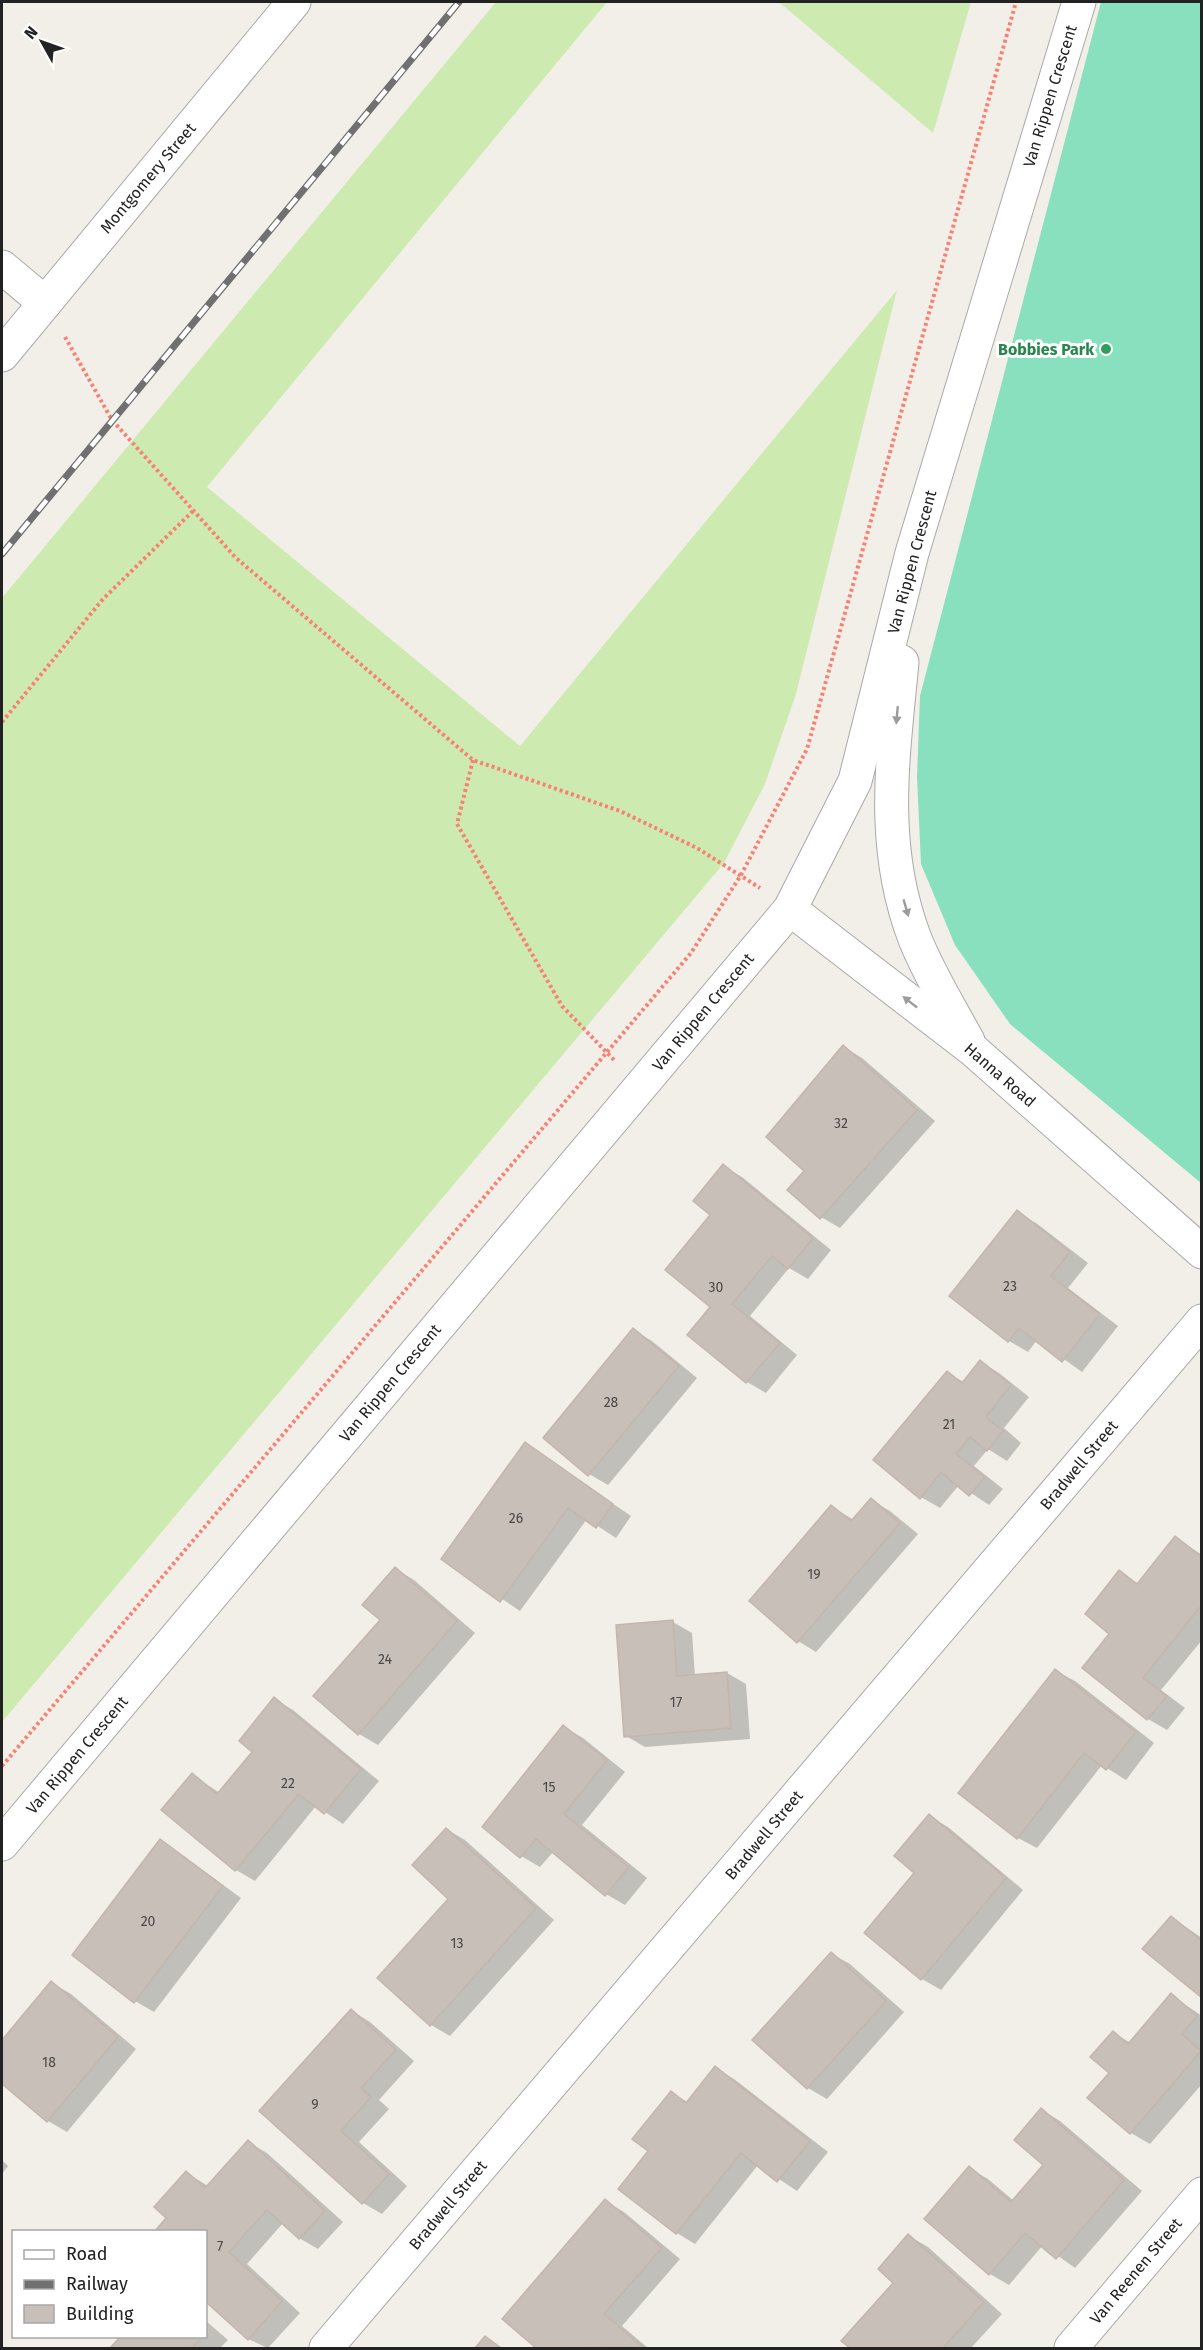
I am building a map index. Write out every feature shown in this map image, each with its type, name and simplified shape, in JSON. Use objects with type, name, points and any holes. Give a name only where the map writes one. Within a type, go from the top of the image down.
[{"type":"street","name":"Montgomery Street","points":[[2,355],[294,2]]},
{"type":"street","name":"Van Rippen Crescent","points":[[2,1844],[789,909],[855,781],[912,553],[1078,2]]},
{"type":"street","points":[[2,267],[45,303]]},
{"type":"street","points":[[912,553],[891,772],[890,821],[900,888],[915,939],[973,1050]]},
{"type":"street","name":"Hanna Road","points":[[789,909],[973,1050],[1202,1252]]},
{"type":"street","name":"Bradwell Street","points":[[326,2349],[1202,1321]]},
{"type":"street","name":"Van Reenen Street","points":[[1071,2349],[1202,2194]]},
{"type":"path","points":[[2,1766],[691,953],[741,875],[807,749],[1016,2]]},
{"type":"path","points":[[45,303],[112,420],[236,558],[473,760],[621,811],[697,848],[741,875],[789,909]]},
{"type":"path","points":[[2,722],[103,599],[194,511]]},
{"type":"path","points":[[473,760],[457,824],[562,1006],[640,1086]]},
{"type":"green space","points":[[496,2],[607,2],[207,487],[520,746],[897,290],[796,694],[765,784],[724,863],[2,1722],[2,598]]},
{"type":"green space","points":[[779,2],[971,2],[933,133]]},
{"type":"green space","name":"Bobbies Park","points":[[1101,2],[1201,2],[1201,1183],[1010,1024],[955,945],[921,864],[917,777],[920,696]]},
{"type":"building","points":[[843,1045],[917,1110],[820,1219],[787,1190],[804,1171],[766,1137]]},
{"type":"building","points":[[723,1164],[813,1238],[788,1269],[772,1256],[732,1304],[780,1343],[746,1383],[687,1335],[710,1307],[665,1270],[710,1215],[693,1201]]},
{"type":"building","points":[[1017,1210],[1070,1252],[1051,1276],[1100,1314],[1062,1362],[1019,1328],[1008,1342],[949,1296]]},
{"type":"building","points":[[633,1328],[679,1366],[588,1476],[543,1438]]},
{"type":"building","points":[[980,1360],[1011,1385],[986,1417],[1003,1431],[987,1451],[970,1437],[956,1454],[985,1477],[969,1496],[941,1472],[920,1499],[873,1460],[947,1371],[962,1383]]},
{"type":"building","points":[[525,1442],[613,1504],[596,1528],[568,1508],[500,1602],[441,1559]]},
{"type":"building","points":[[871,1498],[900,1523],[797,1643],[749,1601],[831,1505],[851,1521]]},
{"type":"building","points":[[1175,1536],[1202,1557],[1202,1610],[1199,1608],[1143,1678],[1167,1696],[1147,1720],[1082,1668],[1109,1634],[1085,1614],[1119,1570],[1137,1584]]},
{"type":"building","points":[[395,1567],[457,1621],[358,1735],[313,1696],[380,1620],[362,1605]]},
{"type":"building","points":[[673,1620],[677,1676],[727,1672],[731,1728],[624,1737],[616,1625]]},
{"type":"building","points":[[1055,1669],[1136,1732],[1106,1770],[1084,1753],[1017,1839],[958,1793]]},
{"type":"building","points":[[274,1697],[361,1769],[324,1814],[299,1794],[235,1871],[161,1810],[192,1773],[217,1794],[252,1752],[239,1741]]},
{"type":"building","points":[[563,1725],[607,1760],[564,1814],[629,1867],[605,1896],[536,1839],[520,1858],[482,1827]]},
{"type":"building","points":[[929,1814],[1006,1878],[921,1980],[864,1933],[914,1873],[894,1856]]},
{"type":"building","points":[[446,1828],[536,1908],[430,2026],[377,1978],[448,1899],[412,1865]]},
{"type":"building","points":[[160,1839],[223,1886],[134,2003],[72,1955]]},
{"type":"building","points":[[1171,1916],[1202,1941],[1202,1998],[1142,1949]]},
{"type":"building","points":[[831,1952],[886,2001],[807,2089],[752,2040]]},
{"type":"building","points":[[51,1981],[118,2037],[47,2122],[2,2084],[2,2040]]},
{"type":"building","points":[[1171,1993],[1197,2016],[1182,2034],[1201,2051],[1130,2134],[1087,2098],[1109,2073],[1090,2057],[1113,2031],[1128,2044]]},
{"type":"building","points":[[351,2009],[396,2050],[361,2088],[371,2097],[341,2131],[389,2174],[362,2204],[259,2111]]},
{"type":"building","points":[[715,2066],[810,2141],[777,2182],[741,2153],[676,2234],[618,2189],[648,2151],[632,2139],[671,2091],[686,2103]]},
{"type":"building","points":[[1041,2108],[1124,2180],[1056,2259],[1025,2233],[989,2275],[924,2219],[969,2166],[1011,2202],[1043,2165],[1014,2140]]},
{"type":"building","points":[[248,2140],[325,2211],[299,2239],[267,2210],[229,2252],[282,2301],[248,2340],[207,2303],[207,2230],[156,2230],[166,2218],[154,2207],[186,2171],[205,2188]]},
{"type":"building","points":[[605,2199],[662,2248],[604,2314],[643,2347],[536,2348],[502,2319]]},
{"type":"building","points":[[908,2234],[984,2302],[943,2348],[850,2348],[841,2341],[893,2283],[878,2269]]},
{"type":"building","points":[[485,2336],[501,2348],[475,2348]]},
{"type":"building","points":[[119,2338],[201,2338],[192,2348],[110,2348]]},
{"type":"railway","points":[[2,554],[459,2]]},
{"type":"place","name":"Bobbies Park","points":[[1106,349]]}]
